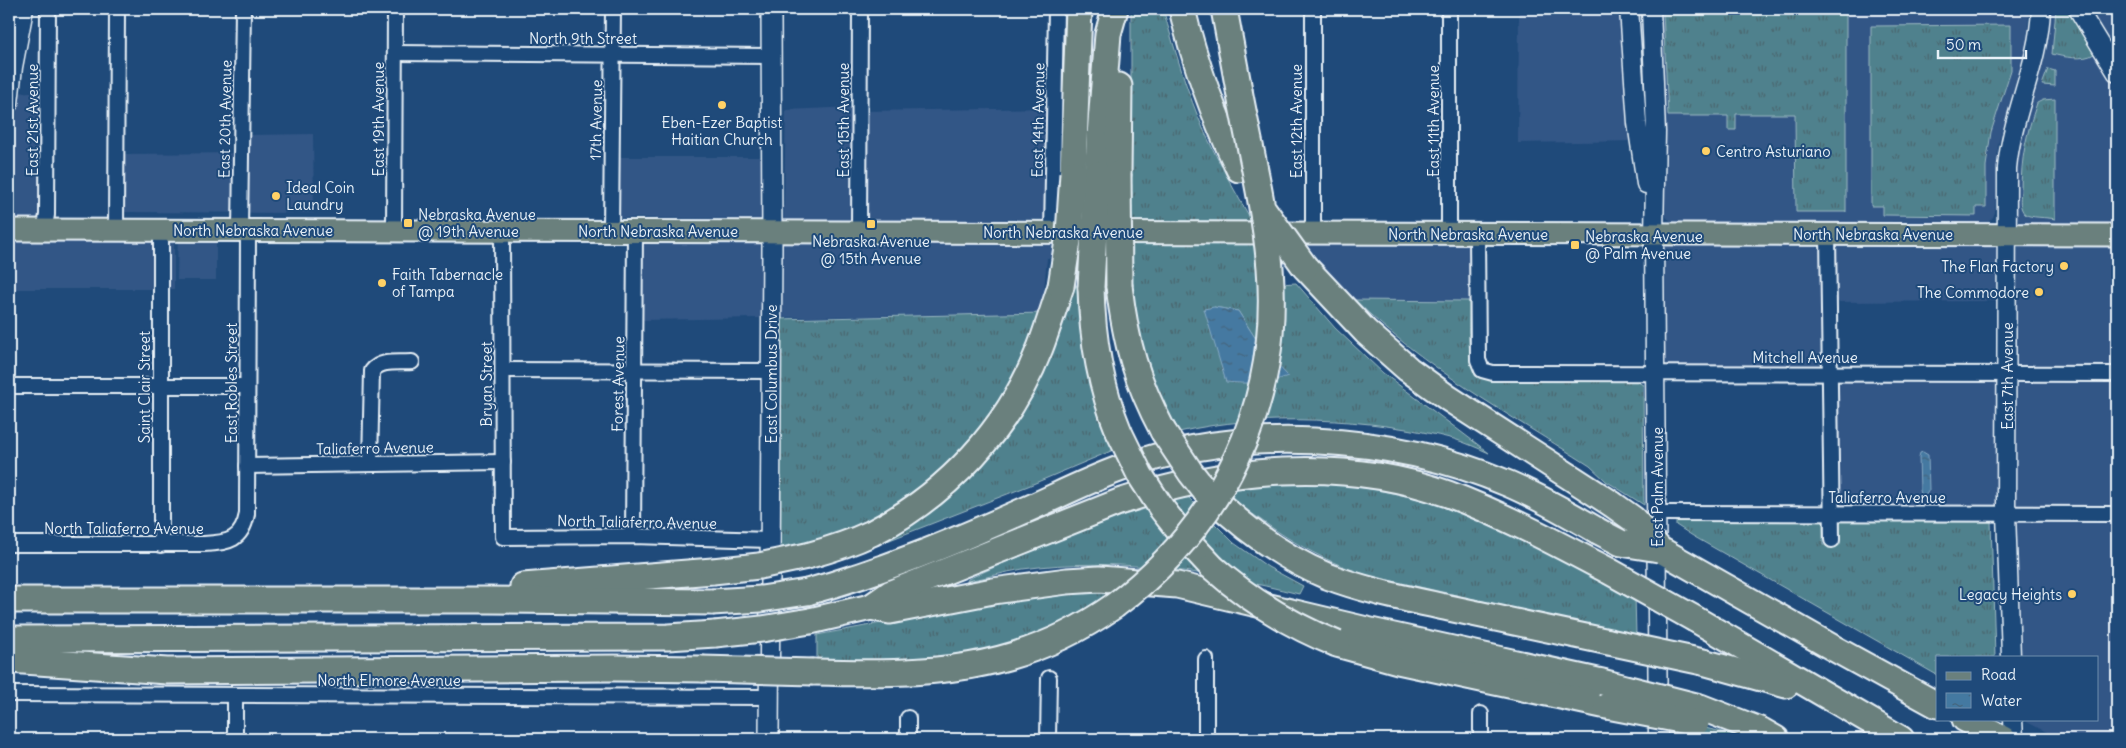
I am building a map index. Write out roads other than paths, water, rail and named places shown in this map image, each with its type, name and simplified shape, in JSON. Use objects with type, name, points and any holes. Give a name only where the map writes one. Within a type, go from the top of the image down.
[{"type":"highway","points":[[428,600],[484,590],[713,571],[784,562],[839,546],[870,534],[900,517],[927,498],[970,459],[1008,410],[1025,380],[1040,349],[1061,286],[1069,234],[1073,173],[1079,9]]},
{"type":"highway","points":[[1115,9],[1119,42],[1108,174],[1091,287],[1092,324],[1097,357],[1119,432],[1140,475],[1162,509],[1184,537],[1232,585],[1271,611],[1312,634],[1337,644],[1398,661],[1607,706],[1698,715],[1744,739]]},
{"type":"highway","points":[[1182,9],[1188,36],[1225,139],[1265,211],[1305,267],[1366,332],[1408,368],[1448,398],[1634,519],[1659,549]]},
{"type":"highway","points":[[16,661],[167,671],[605,668],[906,674],[942,671],[998,661],[1055,640],[1098,618],[1156,572],[1178,550],[1202,519],[1219,493],[1237,457],[1260,393],[1271,319],[1270,268],[1224,9]]},
{"type":"highway","points":[[1108,174],[1124,325],[1134,370],[1148,403],[1163,431],[1191,474],[1225,510],[1259,538],[1283,554],[1327,576],[1380,592],[1704,662],[1780,683],[1849,710]]},
{"type":"highway","points":[[9,600],[712,602],[761,599],[807,592],[852,579],[953,541],[1121,468],[1194,449],[1234,443],[1291,440],[1334,442],[1363,445],[1439,461],[1508,484],[1536,496],[1622,543],[1659,549],[1835,649],[1936,703]]},
{"type":"highway","points":[[9,639],[668,637],[715,634],[810,621],[872,606],[891,593],[1119,502],[1142,495],[1200,482],[1264,471],[1353,474],[1382,477],[1446,493],[1506,517],[1695,619],[1901,739]]},
{"type":"highway","points":[[872,606],[890,611],[993,591],[1067,581],[1099,579],[1177,585],[1371,631],[1602,682],[1698,715],[1762,731],[1776,739]]},
{"type":"highway","points":[[1970,722],[2003,739]]},
{"type":"main road","name":"East Columbus Drive","points":[[769,739],[772,371],[771,9]]},
{"type":"main road","name":"North Nebraska Avenue","points":[[9,230],[2117,235]]},
{"type":"street","points":[[9,103],[13,67],[24,9]]},
{"type":"street","name":"East 21st Avenue","points":[[44,231],[47,215],[48,9]]},
{"type":"street","points":[[116,230],[117,9]]},
{"type":"street","name":"East 20th Avenue","points":[[243,9],[244,230]]},
{"type":"street","name":"East 19th Avenue","points":[[394,230],[395,9]]},
{"type":"street","name":"17th Avenue","points":[[610,231],[613,9]]},
{"type":"street","name":"East 15th Avenue","points":[[859,232],[860,9]]},
{"type":"street","name":"East 14th Avenue","points":[[1052,232],[1056,9]]},
{"type":"street","name":"East 12th Avenue","points":[[1313,9],[1313,233]]},
{"type":"street","name":"East 11th Avenue","points":[[1449,234],[1450,9]]},
{"type":"street","name":"East Palm Avenue","points":[[1629,9],[1637,123],[1654,234]]},
{"type":"street","name":"East Palm Avenue","points":[[1651,9],[1656,132],[1654,234],[1658,739]]},
{"type":"street","name":"East 7th Avenue","points":[[2012,656],[2006,514],[2009,147],[2035,56],[2040,30],[2041,9]]},
{"type":"street","points":[[2078,9],[2117,73]]},
{"type":"street","name":"North 9th Street","points":[[395,53],[772,56]]},
{"type":"street","name":"Saint Clair Street","points":[[161,230],[161,545]]},
{"type":"street","name":"East Robles Street","points":[[238,535],[245,526],[247,466],[244,230]]},
{"type":"street","name":"Bryan Street","points":[[502,231],[503,537]]},
{"type":"street","name":"Forest Avenue","points":[[633,536],[636,231]]},
{"type":"street","name":"Mitchell Avenue","points":[[1477,234],[1478,360],[1482,370],[1493,373],[2117,374]]},
{"type":"street","points":[[1828,234],[1832,540]]},
{"type":"street","points":[[370,464],[372,371],[380,364],[412,362]]},
{"type":"street","points":[[503,370],[772,371]]},
{"type":"street","points":[[9,386],[160,388],[247,386]]},
{"type":"street","name":"Taliaferro Avenue","points":[[247,466],[503,462]]},
{"type":"street","name":"Taliaferro Avenue","points":[[1657,514],[2117,514]]},
{"type":"street","name":"North Taliaferro Avenue","points":[[9,544],[215,544],[232,540],[238,535]]},
{"type":"street","name":"North Taliaferro Avenue","points":[[503,537],[633,536],[770,540]]},
{"type":"street","points":[[1206,659],[1206,739]]},
{"type":"street","points":[[1048,739],[1049,678]]},
{"type":"street","name":"North Elmore Avenue","points":[[9,694],[769,696]]},
{"type":"street","points":[[235,696],[235,739]]},
{"type":"street","points":[[1481,714],[1482,739]]},
{"type":"street","points":[[908,718],[908,739]]},
{"type":"street","points":[[2013,720],[2014,739]]},
{"type":"water","points":[[1214,307],[1238,311],[1261,347],[1288,376],[1273,381],[1257,383],[1226,382],[1204,309]]},
{"type":"water","points":[[1923,452],[1928,455],[1929,490],[1925,496],[1921,494],[1920,490],[1919,457],[1920,453]]},
{"type":"place","name":"Eben-Ezer Baptist Haitian Church","points":[[722,105]]},
{"type":"place","name":"Centro Asturiano","points":[[1706,151]]},
{"type":"place","name":"Ideal Coin Laundry","points":[[276,196]]},
{"type":"place","name":"Nebraska Avenue @ 19th Avenue","points":[[408,223]]},
{"type":"place","name":"Nebraska Avenue @ 15th Avenue","points":[[871,224]]},
{"type":"place","name":"Nebraska Avenue @ Palm Avenue","points":[[1575,245]]},
{"type":"place","name":"The Flan Factory","points":[[2064,266]]},
{"type":"place","name":"Faith Tabernacle of Tampa","points":[[382,283]]},
{"type":"place","name":"The Commodore","points":[[2039,292]]},
{"type":"place","name":"Legacy Heights","points":[[2072,594]]}]
